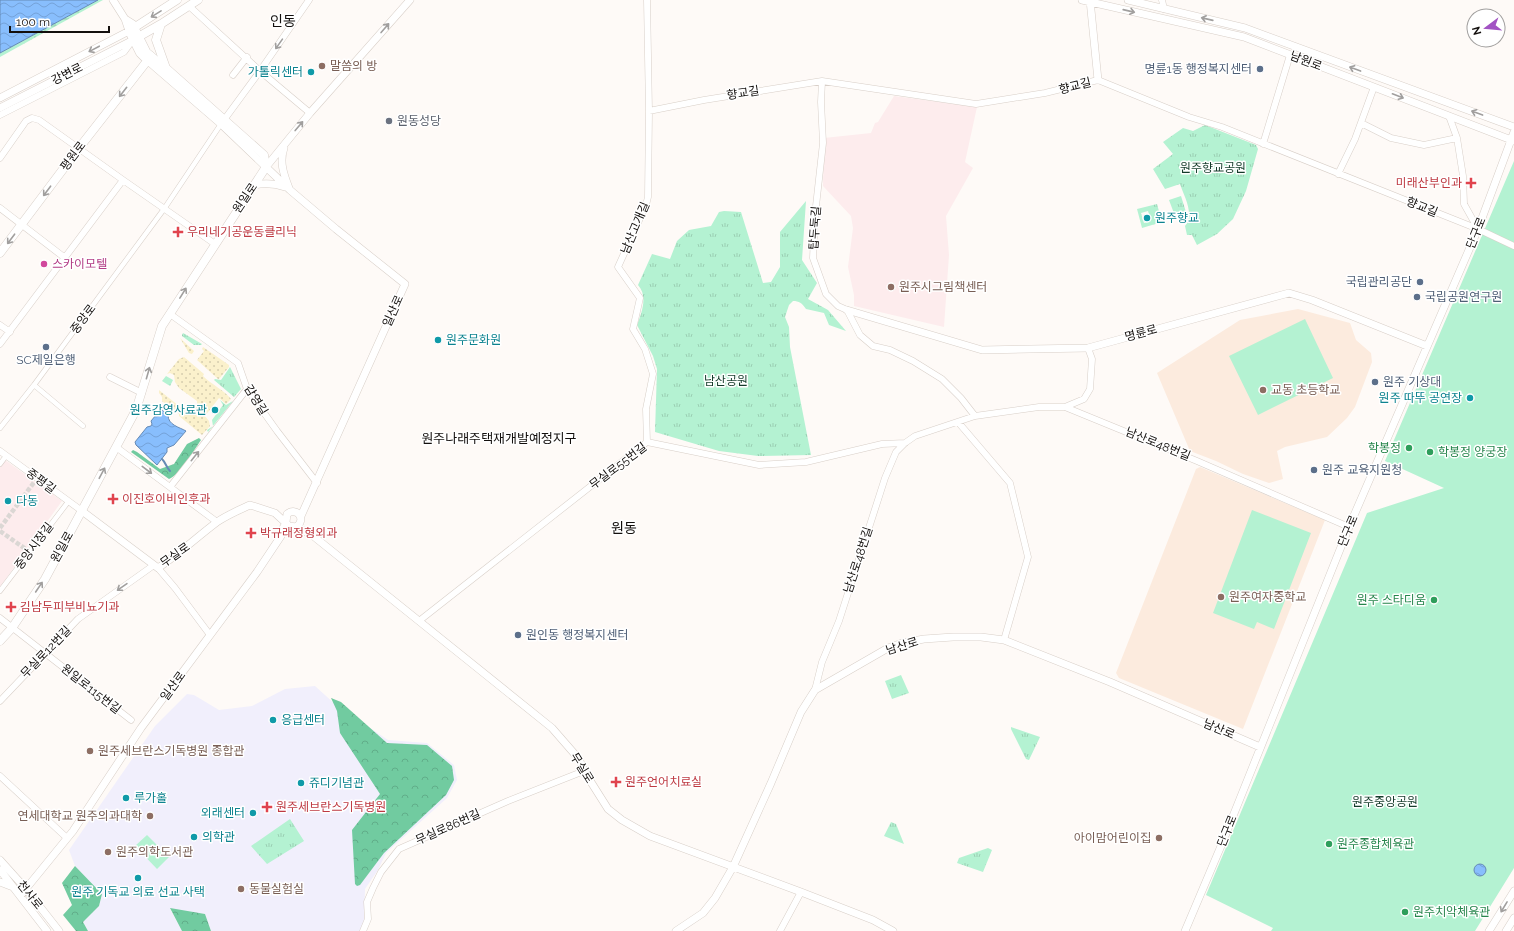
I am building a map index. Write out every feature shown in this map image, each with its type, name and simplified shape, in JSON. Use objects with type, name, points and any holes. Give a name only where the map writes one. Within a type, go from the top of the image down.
[{"type":"main road","points":[[149,58],[140,53],[132,29],[177,0]]},
{"type":"main road","points":[[136,39],[198,0]]},
{"type":"main road","points":[[161,24],[156,40],[166,68],[222,122],[264,155],[266,167]]},
{"type":"main road","name":"평원로","points":[[0,253],[78,148],[149,58]]},
{"type":"main road","name":"원일로","points":[[0,641],[12,628],[45,579],[136,410],[142,393],[159,324],[170,314],[266,167]]},
{"type":"street","points":[[114,0],[125,20],[133,24],[132,29]]},
{"type":"street","name":"중앙로","points":[[0,428],[34,385],[164,209],[222,122],[310,0]]},
{"type":"street","name":"원일로","points":[[266,167],[310,113],[410,0]]},
{"type":"street","name":"남산고개길","points":[[646,442],[646,409],[653,374],[645,349],[633,329],[640,298],[618,267],[646,205],[649,164],[647,0]]},
{"type":"street","name":"남원로","points":[[1082,0],[1244,37],[1512,141]]},
{"type":"street","name":"남원로","points":[[1128,0],[1245,28],[1514,127]]},
{"type":"street","points":[[1162,0],[1164,9]]},
{"type":"street","points":[[1091,1],[1098,80]]},
{"type":"street","points":[[189,6],[260,71],[310,113]]},
{"type":"street","points":[[1244,37],[1245,28]]},
{"type":"street","name":"강변로","points":[[0,98],[132,29]]},
{"type":"street","points":[[0,115],[124,52],[136,39]]},
{"type":"street","name":"강변로","points":[[0,108],[136,39]]},
{"type":"street","points":[[1263,144],[1290,55]]},
{"type":"street","points":[[233,75],[246,57]]},
{"type":"street","points":[[149,58],[166,68]]},
{"type":"street","points":[[149,58],[222,122]]},
{"type":"street","name":"향교길","points":[[649,111],[704,100],[822,82],[976,104],[1045,93],[1098,80],[1189,117],[1222,127],[1478,230],[1514,246]]},
{"type":"street","name":"탑두둑길","points":[[822,82],[821,102],[823,143],[815,215],[813,258],[826,294],[838,306],[847,310],[860,335],[873,346],[890,350],[913,361],[942,379],[961,398],[975,416]]},
{"type":"street","points":[[1338,174],[1355,139],[1374,87]]},
{"type":"street","points":[[1449,116],[1457,138],[1463,176],[1464,204],[1478,230]]},
{"type":"street","points":[[0,158],[26,122],[32,118],[39,120],[215,244]]},
{"type":"street","points":[[1361,123],[1391,138],[1424,145],[1457,138]]},
{"type":"street","name":"단구로","points":[[1185,931],[1221,846],[1349,527],[1478,230],[1512,141],[1514,132]]},
{"type":"street","points":[[285,143],[281,156],[290,190]]},
{"type":"street","name":"일산로","points":[[266,167],[336,230],[405,284],[307,505],[297,515]]},
{"type":"street","points":[[0,344],[123,180]]},
{"type":"street","points":[[254,185],[265,183],[277,184],[290,190]]},
{"type":"street","points":[[0,208],[65,258]]},
{"type":"street","name":"명륜로","points":[[847,310],[982,350],[1088,348],[1289,293],[1312,300],[1427,346]]},
{"type":"street","name":"감영길","points":[[170,314],[238,363],[247,389],[276,431],[316,483]]},
{"type":"street","points":[[0,325],[10,332]]},
{"type":"street","points":[[1065,407],[1084,399],[1090,389],[1092,359],[1088,348]]},
{"type":"street","points":[[110,377],[142,393]]},
{"type":"street","points":[[34,385],[83,426]]},
{"type":"street","points":[[170,487],[247,389]]},
{"type":"street","name":"남산로48번길","points":[[815,690],[822,662],[839,621],[885,478],[896,452],[905,442],[915,436],[975,416],[1039,407],[1065,407],[1197,461],[1349,527]]},
{"type":"street","points":[[958,422],[1010,483],[1028,557],[1004,640]]},
{"type":"street","name":"무실로55번길","points":[[419,621],[646,442],[759,466],[806,462],[882,444],[905,442]]},
{"type":"street","points":[[116,447],[217,522]]},
{"type":"street","name":"중평길","points":[[0,451],[36,480],[82,511]]},
{"type":"street","points":[[0,464],[6,456]]},
{"type":"street","name":"중앙시장길","points":[[0,591],[28,551],[68,502]]},
{"type":"street","name":"무실로","points":[[82,511],[156,566],[174,557],[217,522],[250,505],[275,513]]},
{"type":"street","points":[[275,513],[297,515],[312,535]]},
{"type":"street","points":[[275,513],[290,525],[312,535]]},
{"type":"street","points":[[290,525],[301,523],[297,515]]},
{"type":"street","points":[[290,525],[286,517],[297,515]]},
{"type":"street","name":"일산로","points":[[20,896],[68,838],[141,728],[281,536],[283,528],[290,525]]},
{"type":"street","name":"무실로","points":[[312,535],[552,728],[579,759],[584,771],[608,809],[622,820],[650,836],[873,920],[893,931]]},
{"type":"street","points":[[156,566],[175,588],[210,635]]},
{"type":"street","name":"무실로12번길","points":[[0,701],[78,619],[156,566]]},
{"type":"street","points":[[0,618],[12,628]]},
{"type":"street","name":"원일로115번길","points":[[12,628],[131,720]]},
{"type":"street","name":"남산로","points":[[680,930],[703,913],[715,898],[733,867],[801,712],[815,690],[888,648],[902,643],[924,639],[953,637],[981,637],[1004,640],[1110,682],[1260,747]]},
{"type":"street","name":"무실로86번길","points":[[363,931],[368,919],[367,902],[373,888],[381,872],[399,849],[508,801],[584,771]]},
{"type":"street","points":[[0,776],[68,838]]},
{"type":"street","name":"천사로","points":[[0,860],[26,889],[59,931]]},
{"type":"street","name":"천사로","points":[[1,872],[47,931]]},
{"type":"street","points":[[0,882],[14,887]]},
{"type":"street","points":[[1489,931],[1514,891]]},
{"type":"street","points":[[780,931],[801,892]]},
{"type":"street","points":[[1494,924],[1506,931],[1514,918]]},
{"type":"shaded area","points":[[894,96],[977,107],[965,162],[973,168],[946,216],[949,255],[944,327],[854,306],[854,295],[848,267],[853,228],[851,216],[823,186],[824,138],[871,133],[875,123],[878,122]]},
{"type":"shaded area","name":"교동 초등학교","points":[[1298,309],[1350,323],[1356,340],[1371,353],[1372,362],[1355,407],[1347,418],[1327,437],[1285,447],[1277,451],[1283,479],[1269,483],[1243,474],[1190,451],[1157,373],[1240,320]]},
{"type":"shaded area","points":[[5,460],[62,501],[0,587],[0,467]]},
{"type":"shaded area","name":"원주여자중학교","points":[[1200,467],[1325,520],[1243,729],[1119,678],[1116,673],[1196,469]]},
{"type":"shaded area","name":"원주세브란스기독병원","points":[[315,686],[336,705],[388,740],[427,743],[454,765],[457,780],[447,798],[386,853],[378,870],[365,889],[364,926],[361,931],[211,931],[205,914],[170,909],[182,931],[88,931],[83,922],[99,906],[102,894],[75,866],[69,850],[155,726],[187,694],[194,695],[219,710],[252,706],[285,689]]},
{"type":"green space","points":[[98,0],[103,0],[0,57],[0,53]]},
{"type":"green space","name":"원주향교공원","points":[[1205,125],[1256,145],[1258,149],[1246,191],[1233,219],[1217,234],[1197,245],[1192,235],[1187,235],[1185,226],[1188,222],[1189,211],[1180,184],[1165,189],[1153,169],[1173,154],[1163,142],[1183,128],[1193,131]]},
{"type":"green space","name":"원주중앙공원","points":[[1514,161],[1514,868],[1475,931],[1271,931],[1273,928],[1206,895],[1367,513],[1444,488],[1385,461]]},
{"type":"green space","points":[[1181,196],[1186,212],[1175,216],[1169,200]]},
{"type":"green space","name":"남산공원","points":[[806,201],[802,260],[817,283],[808,299],[828,310],[846,331],[829,325],[824,313],[806,309],[797,301],[793,301],[789,305],[785,317],[789,327],[790,347],[811,455],[758,456],[719,451],[655,432],[657,369],[653,356],[637,325],[643,304],[643,294],[638,285],[652,254],[670,259],[677,241],[689,230],[711,226],[719,212],[741,212],[763,283],[771,282],[780,267],[780,232]]},
{"type":"green space","points":[[1157,204],[1162,222],[1142,228],[1137,209]],"holes":[[[1148,211],[1151,221],[1144,223],[1141,213]]]},
{"type":"green space","points":[[1305,319],[1333,378],[1258,415],[1229,356]]},
{"type":"green space","points":[[183,333],[202,344],[194,345],[182,336]]},
{"type":"green space","points":[[230,367],[241,389],[234,397],[214,380],[221,380]]},
{"type":"green space","points":[[166,376],[173,380],[170,386],[162,381]]},
{"type":"green space","points":[[220,400],[226,405],[233,401],[213,426],[212,420],[223,405]]},
{"type":"green space","points":[[199,438],[201,440],[178,473],[169,479],[131,452],[133,450],[137,452],[160,469],[174,464],[187,444]]},
{"type":"green space","points":[[1252,510],[1311,533],[1274,629],[1257,622],[1254,629],[1213,613]]},
{"type":"green space","points":[[901,675],[909,693],[892,699],[885,681]]},
{"type":"green space","points":[[331,698],[341,702],[387,743],[427,745],[452,766],[454,780],[446,795],[384,853],[360,885],[357,886],[355,884],[352,830],[380,794],[340,733],[337,711]]},
{"type":"green space","points":[[1011,727],[1040,737],[1029,760],[1026,759]]},
{"type":"green space","points":[[290,819],[304,841],[267,864],[251,846]]},
{"type":"green space","points":[[891,822],[896,824],[904,844],[884,836]]},
{"type":"green space","points":[[147,835],[169,857],[157,869],[135,846]]},
{"type":"green space","points":[[988,848],[992,850],[983,872],[957,863],[959,858]]},
{"type":"green space","points":[[75,866],[102,894],[99,906],[83,922],[88,931],[76,931],[63,915],[72,905],[62,883]]},
{"type":"green space","points":[[170,908],[205,914],[211,931],[182,931]]},
{"type":"sand","points":[[180,338],[194,351],[192,354],[189,353]]},
{"type":"sand","points":[[203,347],[229,365],[219,379],[197,360],[204,351],[202,349]]},
{"type":"sand","points":[[184,357],[204,374],[203,376],[206,379],[225,392],[231,399],[226,404],[219,398],[205,416],[209,421],[210,426],[202,435],[179,416],[174,409],[172,410],[162,401],[162,397],[159,393],[159,390],[189,414],[197,406],[197,401],[179,388],[175,382],[174,375],[170,373],[167,374],[179,359]]},
{"type":"water","points":[[0,0],[98,0],[0,53]]},
{"type":"water","points":[[161,409],[168,415],[168,418],[172,423],[186,431],[174,445],[167,448],[167,452],[157,465],[136,445],[135,442],[147,427],[151,426],[151,421]]},
{"type":"water","points":[[1478,864],[1482,864],[1486,870],[1482,876],[1478,876],[1474,872],[1474,868]]},
{"type":"waterway","points":[[162,459],[170,471]]},
{"type":"tunnel","points":[[0,528],[35,481]]},
{"type":"tunnel","points":[[0,531],[27,550]]},
{"type":"place","name":"말씀의 방","points":[[322,66]]},
{"type":"place","name":"명륜1동 행정복지센터","points":[[1260,69]]},
{"type":"place","name":"가톨릭센터","points":[[311,72]]},
{"type":"place","name":"원동성당","points":[[389,121]]},
{"type":"place","name":"미래산부인과","points":[[1471,183]]},
{"type":"place","name":"원주향교","points":[[1147,218]]},
{"type":"place","name":"우리네기공운동클리닉","points":[[178,232]]},
{"type":"place","name":"스카이모텔","points":[[44,264]]},
{"type":"place","name":"국립관리공단","points":[[1420,282]]},
{"type":"place","name":"원주시그림책센터","points":[[891,287]]},
{"type":"place","name":"국립공원연구원","points":[[1417,297]]},
{"type":"place","name":"원주문화원","points":[[438,340]]},
{"type":"place","name":"SC제일은행","points":[[46,347]]},
{"type":"place","name":"원주 기상대","points":[[1375,382]]},
{"type":"place","name":"교동 초등학교","points":[[1263,390]]},
{"type":"place","name":"원주 따뚜 공연장","points":[[1470,398]]},
{"type":"place","name":"원주감영사료관","points":[[215,410]]},
{"type":"place","name":"학봉정","points":[[1409,448]]},
{"type":"place","name":"학봉정 양궁장","points":[[1430,452]]},
{"type":"place","name":"원주 교육지원청","points":[[1314,470]]},
{"type":"place","name":"이진호이비인후과","points":[[113,499]]},
{"type":"place","name":"다동","points":[[8,501]]},
{"type":"place","name":"박규래정형외과","points":[[251,533]]},
{"type":"place","name":"원주여자중학교","points":[[1221,597]]},
{"type":"place","name":"원주 스타디움","points":[[1434,600]]},
{"type":"place","name":"김남두피부비뇨기과","points":[[11,607]]},
{"type":"place","name":"원인동 행정복지센터","points":[[518,635]]},
{"type":"place","name":"응급센터","points":[[273,720]]},
{"type":"place","name":"원주세브란스기독병원 종합관","points":[[90,751]]},
{"type":"place","name":"원주언어치료실","points":[[616,782]]},
{"type":"place","name":"쥬디기념관","points":[[301,783]]},
{"type":"place","name":"루가홀","points":[[126,798]]},
{"type":"place","name":"원주세브란스기독병원","points":[[267,807]]},
{"type":"place","name":"외래센터","points":[[253,813]]},
{"type":"place","name":"연세대학교 원주의과대학","points":[[150,816]]},
{"type":"place","name":"의학관","points":[[194,837]]},
{"type":"place","name":"아이맘어린이집","points":[[1159,838]]},
{"type":"place","name":"원주종합체육관","points":[[1329,844]]},
{"type":"place","name":"원주의학도서관","points":[[108,852]]},
{"type":"place","name":"원주 기독교 의료 선교 사택","points":[[138,878]]},
{"type":"place","name":"동물실험실","points":[[241,889]]},
{"type":"place","name":"원주치악체육관","points":[[1405,912]]},
{"type":"district","name":"인동","points":[[283,21]]},
{"type":"district","name":"원주나래주택재개발예정지구","points":[[499,438]]},
{"type":"district","name":"원동","points":[[624,528]]}]
